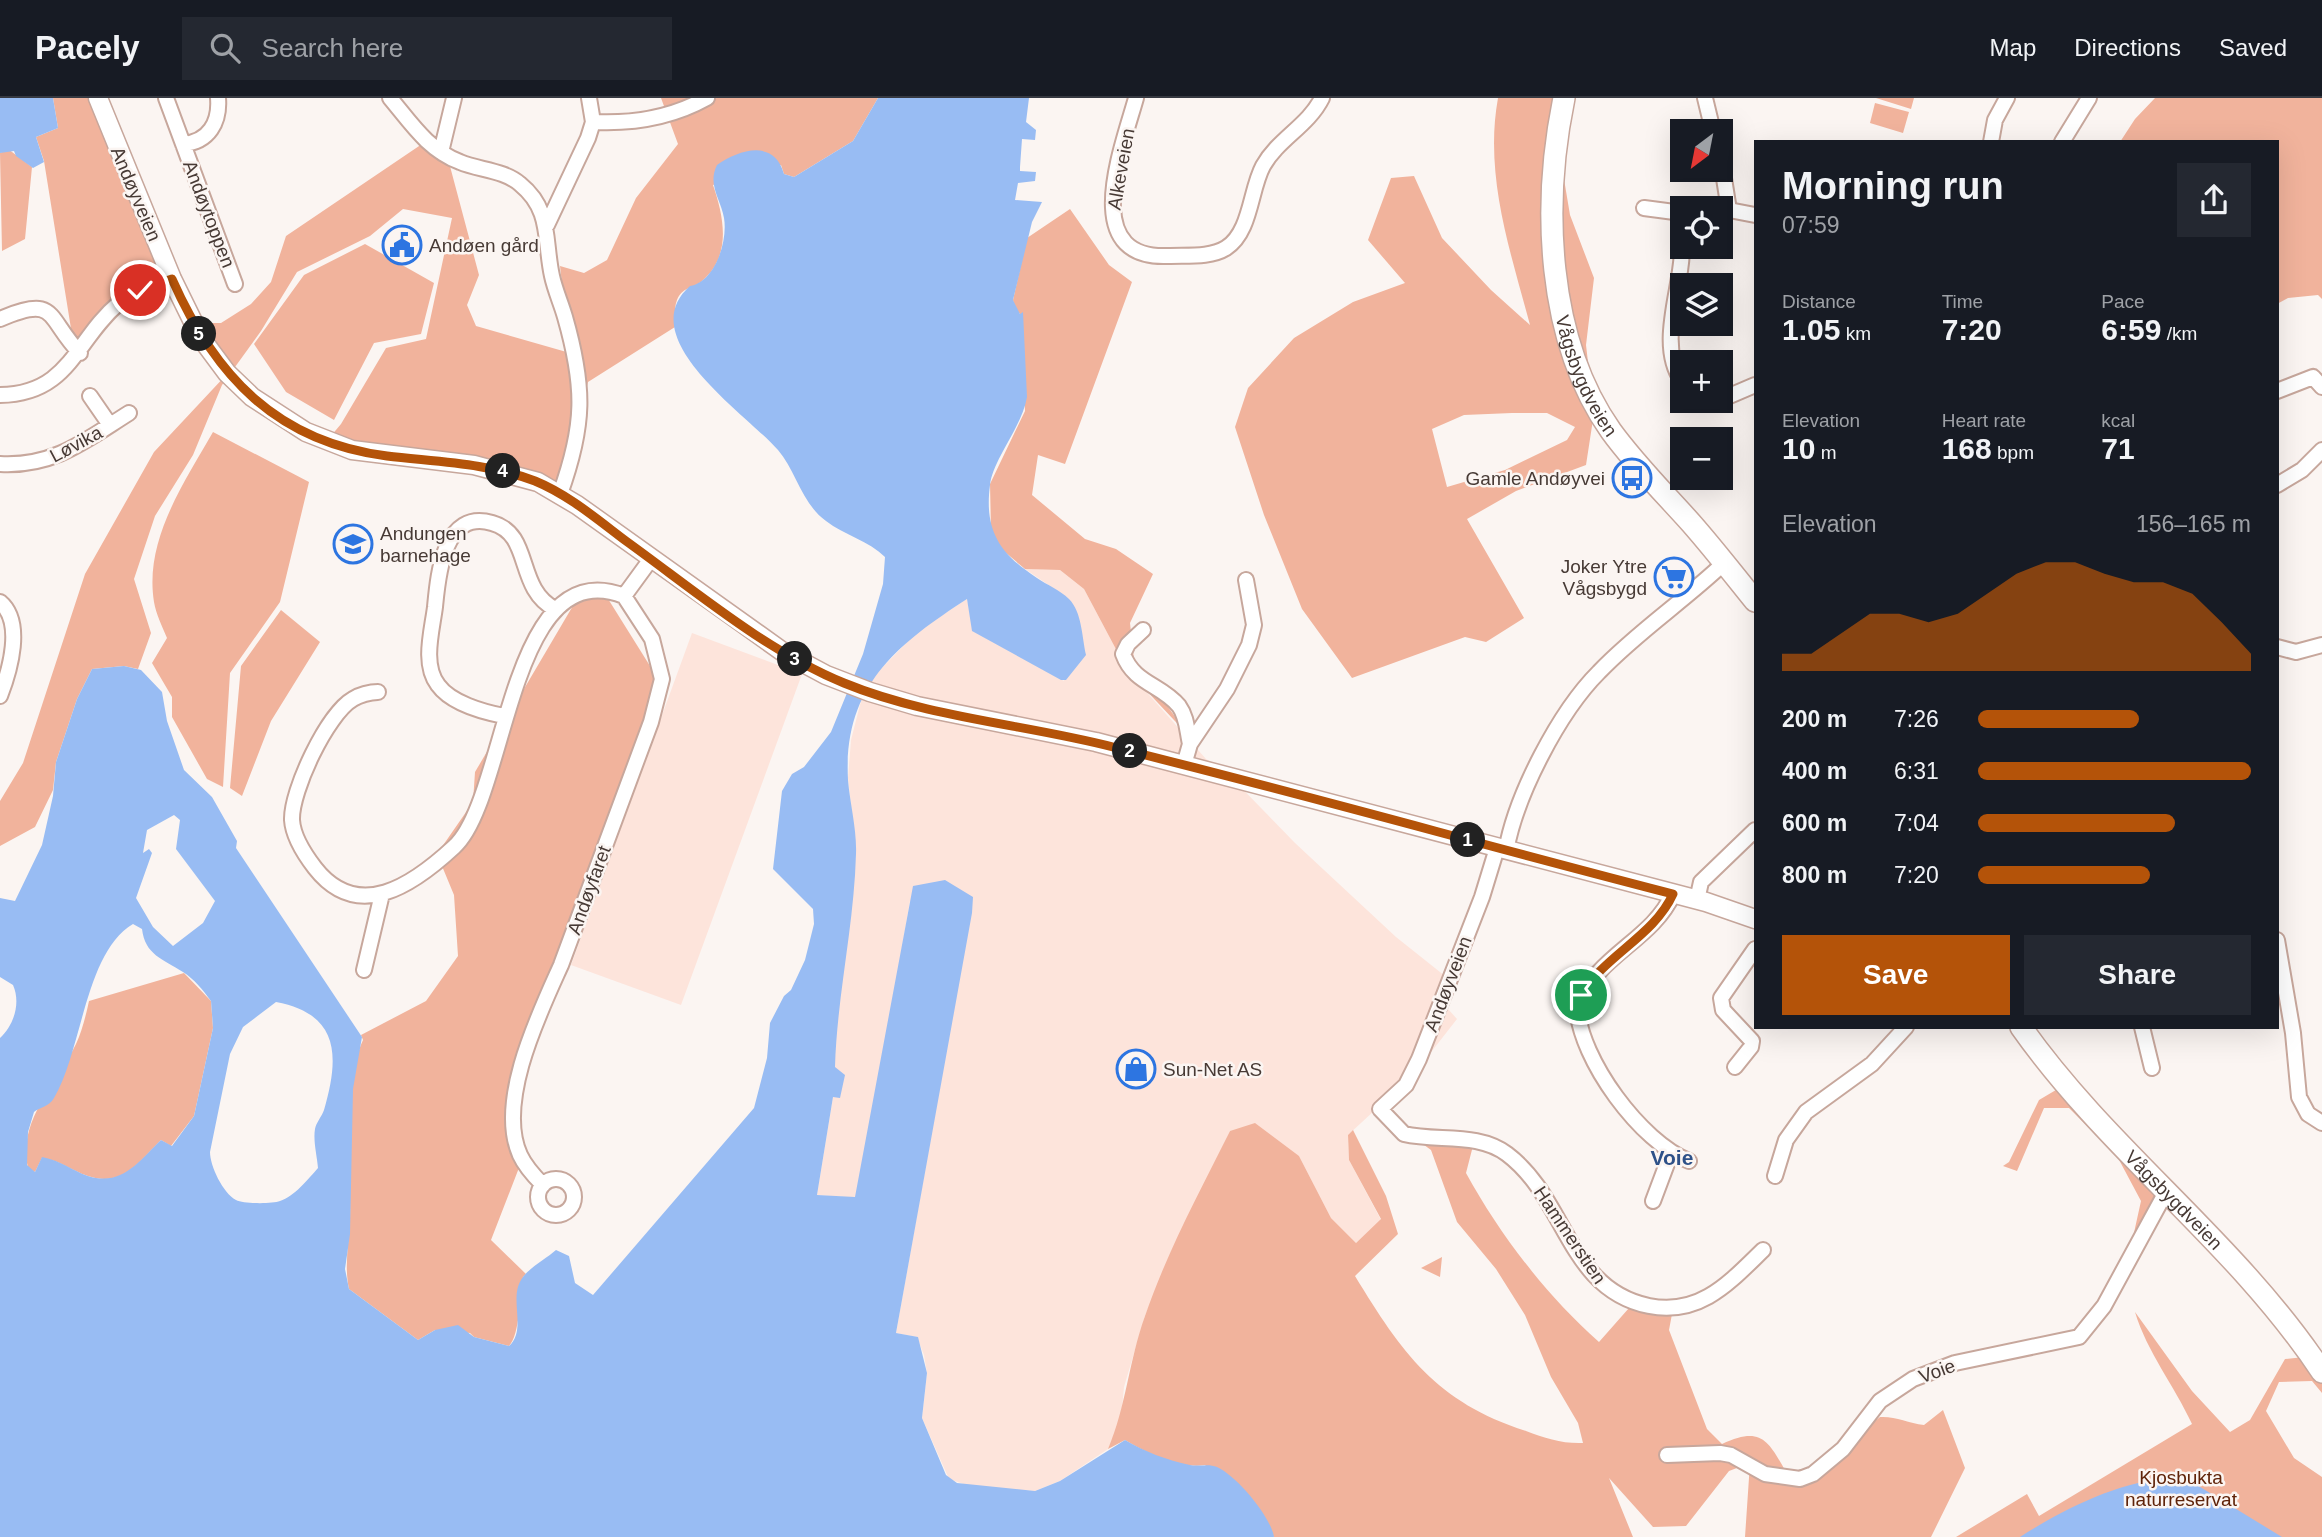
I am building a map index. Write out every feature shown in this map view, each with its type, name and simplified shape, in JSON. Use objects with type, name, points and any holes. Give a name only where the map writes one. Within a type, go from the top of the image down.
[{"type":"main road","name":"Vågsbygdveien","points":[[1564,98],[1552,171],[1551,219],[1562,302],[1581,374],[1604,420],[1629,455],[1754,600]]},
{"type":"main road","name":"Vågsbygdveien","points":[[2022,1029],[2093,1114],[2243,1269],[2322,1372]]},
{"type":"street","name":"Andøyveien","points":[[98,98],[172,279],[195,328],[220,365],[252,397],[283,420],[340,447],[507,472],[560,494],[783,652],[845,684],[1184,765],[1698,900],[1754,919]]},
{"type":"street","name":"Andøytoppen","points":[[166,98],[235,284]]},
{"type":"street","name":"Andøytoppen","points":[[183,144],[198,142],[207,135],[217,115],[218,98]]},
{"type":"street","points":[[390,98],[422,136],[441,152],[463,163],[512,178],[530,194],[547,225],[550,266],[574,352],[581,403],[578,442],[560,494]]},
{"type":"street","points":[[441,152],[454,98]]},
{"type":"street","points":[[547,225],[593,122],[589,98]]},
{"type":"street","points":[[593,122],[654,118],[685,110],[707,98]]},
{"type":"street","name":"Alkeveien","points":[[1136,98],[1120,158],[1112,215],[1118,236],[1139,251],[1155,256],[1215,253],[1232,243],[1246,217],[1263,166],[1282,141],[1308,120],[1322,98]]},
{"type":"street","points":[[1705,98],[1710,119]]},
{"type":"street","points":[[2063,140],[2089,98]]},
{"type":"street","points":[[1991,140],[1995,120],[2004,99]]},
{"type":"street","points":[[1644,208],[1670,211]]},
{"type":"street","points":[[1733,212],[1754,215]]},
{"type":"street","points":[[1674,350],[1672,316],[1680,259]]},
{"type":"street","points":[[0,395],[22,393],[50,381],[70,366],[120,303],[140,290],[172,279]]},
{"type":"street","points":[[0,319],[32,308],[49,312],[54,316],[61,333],[80,353]]},
{"type":"street","points":[[2279,390],[2292,382],[2313,377],[2322,387]]},
{"type":"street","points":[[1733,394],[1754,384]]},
{"type":"street","name":"Løvika","points":[[90,396],[110,425]]},
{"type":"street","name":"Løvika","points":[[0,464],[30,464],[61,456],[96,437],[129,413]]},
{"type":"street","points":[[2279,484],[2302,470],[2322,450]]},
{"type":"street","points":[[504,716],[480,710],[445,693],[430,670],[435,606],[446,547],[452,536],[470,524],[483,521],[504,528],[519,547],[534,591],[555,608]]},
{"type":"street","points":[[378,692],[354,698],[336,714],[298,790],[292,817],[293,828],[304,852],[333,887],[358,898],[382,894],[420,873],[463,839],[475,818],[504,716],[532,650],[555,608],[565,601],[593,592],[625,596],[651,559]]},
{"type":"street","points":[[1501,849],[1519,801],[1560,726],[1597,674],[1724,563]]},
{"type":"street","points":[[1184,765],[1190,744],[1246,656],[1254,625],[1246,580]]},
{"type":"street","name":"Andøyfaret","points":[[543,1185],[519,1154],[513,1123],[516,1091],[544,1004],[651,722],[662,679],[652,639],[625,596]]},
{"type":"street","points":[[0,601],[9,610],[12,632],[0,696]]},
{"type":"street","points":[[1143,630],[1128,644],[1123,654],[1127,666],[1142,681],[1161,690],[1181,708],[1190,744]]},
{"type":"street","points":[[2279,648],[2296,652],[2322,645]]},
{"type":"street","points":[[1698,900],[1701,882],[1754,831]]},
{"type":"street","name":"Andøyveien","points":[[1380,1109],[1406,1085],[1419,1059],[1501,849]]},
{"type":"street","points":[[364,970],[382,894]]},
{"type":"street","points":[[1673,894],[1662,914],[1600,968],[1581,995],[1577,1007],[1578,1022],[1604,1077],[1628,1111],[1671,1153],[1689,1161]]},
{"type":"street","points":[[1735,1067],[1751,1047],[1752,1041],[1723,1010],[1721,998],[1754,950]]},
{"type":"street","points":[[2279,952],[2293,1033],[2299,1097],[2308,1114],[2322,1123]]},
{"type":"street","points":[[1775,1176],[1786,1140],[1806,1112],[1872,1064],[1904,1029]]},
{"type":"street","points":[[2142,1029],[2152,1068]]},
{"type":"street","name":"Hammerstien","points":[[1380,1109],[1404,1134],[1478,1141],[1506,1153],[1535,1182],[1600,1283],[1626,1301],[1665,1308],[1710,1298],[1763,1251]]},
{"type":"street","points":[[1653,1201],[1671,1153]]},
{"type":"street","name":"Voie","points":[[1667,1455],[1720,1453],[1731,1455],[1765,1474],[1800,1479],[1813,1474],[1843,1449],[1880,1401],[1913,1379],[1955,1363],[2079,1337],[2104,1306],[2167,1190]]},
{"type":"shaded area","points":[[1025,569],[1060,570],[1084,589],[1127,670],[1206,759],[1222,768],[1295,843],[1396,937],[1450,980],[1440,1000],[1457,1019],[1414,1074],[1348,1135],[1349,1160],[1381,1220],[1356,1243],[1331,1218],[1299,1156],[1230,1131],[1170,1254],[1145,1316],[1124,1387],[1121,1420],[1108,1449],[1060,1481],[1035,1491],[972,1487],[949,1479],[922,1418],[927,1373],[924,1355],[917,1337],[896,1333],[971,912],[910,901],[859,1198],[817,1195],[833,1097],[836,1021],[856,853],[848,778],[851,740],[862,697],[870,680],[919,630],[967,599],[973,631],[1064,681],[1050,586]]},
{"type":"shaded area","points":[[692,633],[802,674],[681,1005],[571,965]]},
{"type":"green space","points":[[53,98],[101,98],[140,204],[162,283],[73,341],[44,161],[36,137],[58,128]]},
{"type":"green space","points":[[661,98],[878,98],[853,141],[794,177],[784,174],[781,165],[713,185],[723,236],[718,260],[702,281],[679,296],[675,306],[675,327],[588,382],[561,494],[530,478],[325,443],[341,424],[386,348],[426,339],[452,218],[403,209],[370,236],[297,272],[261,331],[222,385],[193,455],[155,516],[134,579],[151,633],[138,669],[124,666],[92,669],[77,699],[56,762],[53,790],[35,827],[0,846],[0,801],[23,763],[85,574],[154,452],[227,374],[184,323],[221,323],[251,304],[271,282],[286,236],[425,142],[447,155],[479,275],[467,305],[476,326],[570,353],[560,266],[584,273],[607,260],[636,198],[678,144]]},
{"type":"green space","points":[[1498,98],[1569,98],[1559,149],[1570,215],[1594,278],[1586,345],[1594,413],[1586,465],[1516,491],[1467,519],[1524,618],[1486,642],[1465,637],[1352,678],[1302,609],[1264,515],[1235,427],[1248,388],[1294,338],[1353,302],[1405,283],[1368,240],[1391,178],[1414,176],[1442,238],[1491,290],[1530,325],[1501,212],[1494,155]],"holes":[[[1547,413],[1575,427],[1567,440],[1505,470],[1447,487],[1432,429],[1464,415]]]},
{"type":"green space","points":[[1876,98],[1914,98],[1911,109]]},
{"type":"green space","points":[[2155,98],[2322,98],[2322,299],[2318,295],[2288,298],[2279,303],[2279,140],[2121,140],[2135,119]]},
{"type":"green space","points":[[1875,103],[1909,112],[1903,133],[1870,123]]},
{"type":"green space","points":[[8,149],[32,167],[25,239],[2,251],[0,153]]},
{"type":"green space","points":[[1070,209],[1109,265],[1132,282],[1065,464],[1038,455],[1032,495],[1085,539],[1116,549],[1153,574],[1130,623],[1134,660],[1189,736],[1127,670],[1084,589],[1060,570],[1025,569],[999,547],[991,531],[990,484],[1025,411],[1020,314],[1014,307],[1013,300],[1027,238]]},
{"type":"green space","points":[[365,244],[434,283],[421,334],[374,343],[334,420],[286,392],[254,344],[304,275]]},
{"type":"green space","points":[[213,432],[309,482],[280,602],[230,673],[223,787],[207,779],[172,717],[172,697],[152,663],[167,638],[155,606],[152,579],[155,556],[169,513]]},
{"type":"green space","points":[[597,594],[605,594],[660,682],[529,1052],[513,1123],[522,1160],[491,1240],[526,1274],[523,1277],[515,1333],[509,1346],[474,1337],[470,1333],[435,1330],[418,1340],[349,1289],[347,1263],[350,1219],[350,1102],[357,1058],[363,1040],[361,1035],[426,1001],[458,956],[454,895],[437,854],[473,802],[475,772],[574,604]]},
{"type":"green space","points":[[281,610],[320,642],[271,721],[242,796],[230,788],[241,666]]},
{"type":"green space","points":[[184,973],[211,1001],[213,1028],[194,1116],[171,1146],[161,1140],[129,1171],[111,1179],[88,1176],[42,1158],[35,1172],[28,1168],[26,1151],[33,1118],[76,1044],[89,1001]]},
{"type":"green space","points":[[2061,1087],[2155,1185],[2153,1222],[2126,1269],[2141,1201],[2117,1156],[2069,1108],[2044,1108],[2017,1171],[2003,1166],[2009,1162],[2039,1100]]},
{"type":"green space","points":[[1255,1123],[1299,1156],[1331,1218],[1356,1243],[1381,1219],[1349,1160],[1348,1135],[1353,1130],[1386,1196],[1398,1234],[1355,1276],[1389,1329],[1424,1372],[1468,1405],[1495,1419],[1540,1436],[1583,1443],[1578,1423],[1551,1377],[1525,1315],[1496,1269],[1457,1222],[1431,1150],[1406,1132],[1475,1138],[1466,1173],[1479,1196],[1525,1263],[1579,1324],[1599,1342],[1629,1308],[1650,1314],[1672,1314],[1669,1330],[1707,1429],[1722,1444],[1746,1436],[1762,1439],[1786,1472],[1807,1477],[1880,1417],[1924,1425],[1943,1410],[1965,1468],[1931,1537],[1745,1537],[1750,1463],[1729,1471],[1686,1526],[1653,1527],[1609,1478],[1633,1537],[1274,1537],[1205,1465],[1174,1462],[1153,1455],[1125,1440],[1108,1449],[1140,1333],[1174,1245],[1230,1131]]},
{"type":"green space","points":[[1442,1257],[1440,1277],[1421,1268]]},
{"type":"green space","name":"Kjosbukta naturreservat","points":[[2135,1312],[2192,1391],[2230,1432],[2250,1420],[2285,1359],[2304,1357],[2322,1365],[2322,1393],[2312,1381],[2279,1382],[2266,1411],[2294,1458],[2322,1477],[2322,1537],[1956,1537],[2027,1494],[2039,1516],[2192,1424],[2146,1341]]},
{"type":"water","points":[[0,98],[53,98],[58,128],[36,137],[44,162],[33,168],[16,156],[14,151],[0,153]]},
{"type":"water","points":[[878,98],[1029,98],[1026,122],[1036,130],[1035,140],[1022,139],[1020,171],[1036,172],[1035,181],[1018,183],[1015,200],[1042,202],[1032,222],[1013,300],[1020,314],[1023,312],[1027,397],[1020,420],[992,475],[990,516],[997,540],[1013,560],[1062,593],[1073,604],[1079,618],[1086,655],[1066,680],[1061,680],[972,631],[967,599],[941,616],[897,652],[879,672],[865,694],[854,719],[849,747],[848,780],[855,836],[855,881],[835,1067],[845,1075],[840,1098],[833,1097],[817,1195],[855,1197],[913,886],[945,880],[973,897],[972,913],[896,1333],[918,1337],[927,1373],[922,1418],[946,1475],[957,1483],[1035,1491],[1060,1481],[1125,1440],[1165,1458],[1190,1465],[1214,1466],[1225,1472],[1260,1508],[1274,1537],[0,1537],[0,1038],[15,1013],[16,999],[13,985],[0,977],[0,898],[15,901],[42,845],[53,796],[56,762],[77,699],[92,669],[124,666],[141,670],[162,692],[167,721],[184,770],[212,797],[237,841],[236,848],[362,1037],[353,1089],[350,1234],[345,1269],[349,1289],[418,1340],[435,1330],[458,1325],[474,1337],[509,1346],[517,1332],[517,1296],[521,1280],[556,1250],[569,1256],[575,1283],[593,1295],[754,1108],[767,1058],[770,1023],[784,996],[791,990],[805,960],[814,924],[813,909],[773,869],[782,791],[792,774],[804,767],[831,732],[863,654],[883,584],[885,557],[818,514],[778,450],[700,374],[684,351],[674,328],[676,306],[690,286],[699,283],[713,269],[722,249],[724,218],[713,179],[717,165],[745,152],[764,151],[779,163],[784,174],[794,177],[853,141]],"holes":[[[174,815],[180,820],[176,849],[215,901],[203,923],[173,946],[153,927],[136,898],[152,853],[149,849],[143,853],[147,830]],[[133,924],[142,929],[151,951],[191,978],[211,1001],[213,1028],[194,1116],[172,1146],[161,1140],[137,1164],[120,1175],[111,1178],[88,1176],[42,1157],[35,1172],[27,1165],[28,1132],[34,1112],[52,1101],[63,1078],[94,979],[104,956],[117,938]],[[276,1002],[312,1016],[323,1027],[330,1040],[332,1072],[324,1110],[315,1134],[318,1168],[296,1191],[276,1202],[251,1203],[231,1197],[222,1185],[211,1158],[230,1054],[243,1027]]]},
{"type":"water","points":[[2175,1477],[2192,1482],[2282,1537],[2020,1537],[2074,1506],[2114,1490]]},
{"type":"place","name":"Andøen gård","points":[[402,245]]},
{"type":"place","name":"Gamle Andøyvei","points":[[1632,478]]},
{"type":"place","name":"Andungen barnehage","points":[[353,544]]},
{"type":"place","name":"Joker Ytre Vågsbygd","points":[[1674,577]]},
{"type":"place","name":"Sun-Net AS","points":[[1136,1069]]},
{"type":"district","name":"Voie","points":[[1672,1157]]},
{"type":"route","points":[[140,290],[172,279],[195,328],[220,365],[272,414],[340,447],[382,455],[474,465],[538,482],[577,505],[783,652],[845,684],[917,706],[1096,742],[1673,894],[1662,914],[1600,968],[1581,995]]}]
